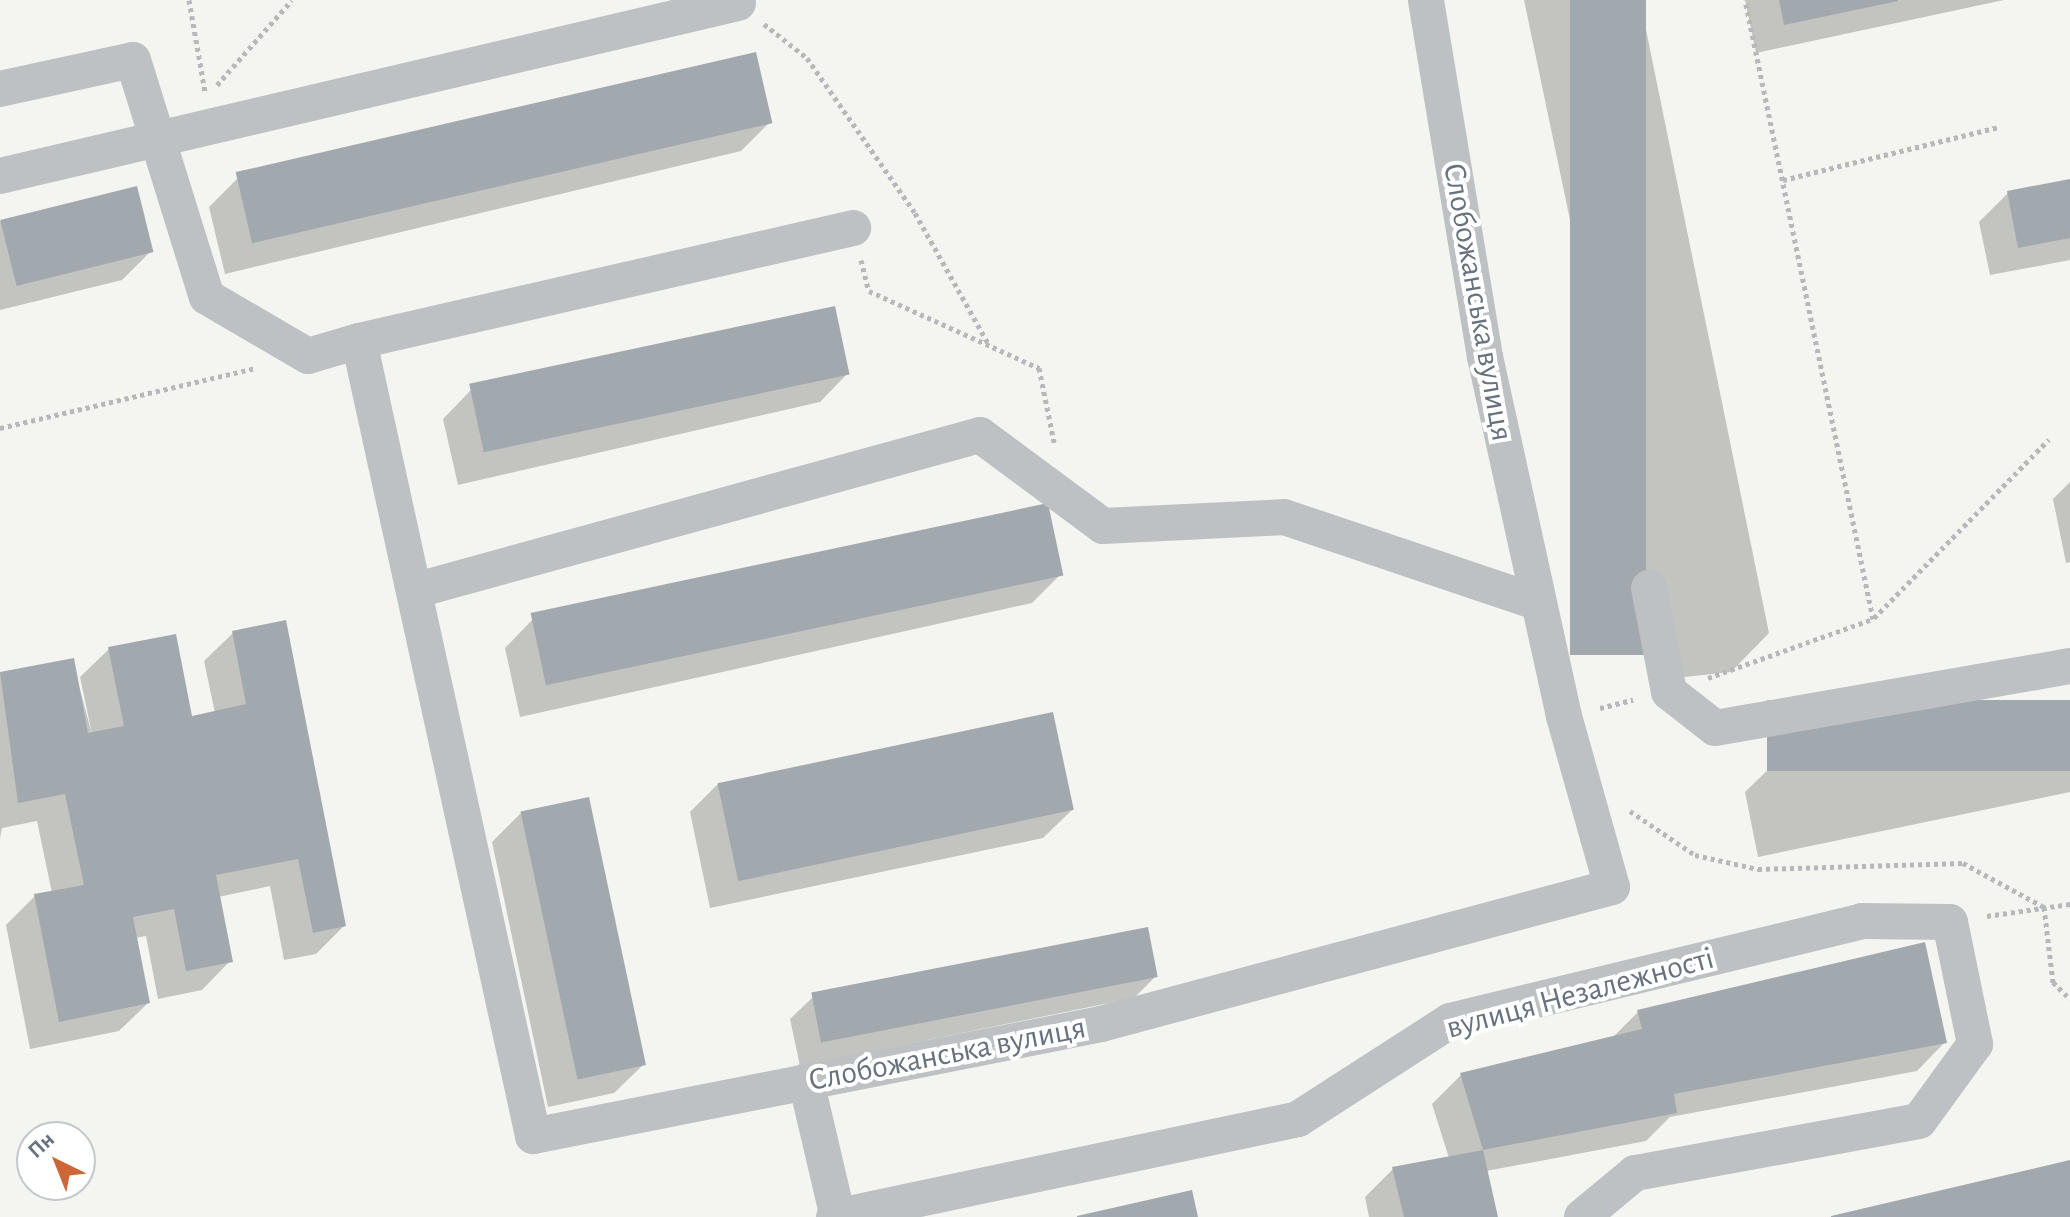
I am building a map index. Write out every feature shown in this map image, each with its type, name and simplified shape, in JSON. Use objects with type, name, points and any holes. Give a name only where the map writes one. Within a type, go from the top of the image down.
[{"type":"street","name":"Слобожанська вулиця","points":[[359,341],[417,590],[533,1136],[1101,1024],[1612,887],[1564,716],[1485,357],[1426,0]]},
{"type":"street","points":[[0,176],[738,3]]},
{"type":"street","points":[[0,89],[133,60],[207,297],[308,356],[359,341],[853,228]]},
{"type":"street","points":[[417,590],[980,435],[1103,526],[1284,517],[1537,602]]},
{"type":"street","points":[[1649,588],[1669,692],[1715,728],[2070,666]]},
{"type":"street","name":"вулиця Незалежності","points":[[837,1217],[1298,1119],[1450,1021],[1862,921],[1950,922]]},
{"type":"street","points":[[1582,1217],[1635,1173],[1919,1121],[1975,1044],[1950,922]]},
{"type":"street","points":[[806,1081],[837,1217]]},
{"type":"path","points":[[189,0],[206,98],[292,0]]},
{"type":"path","points":[[1745,0],[1873,619]]},
{"type":"path","points":[[738,3],[807,58],[915,213],[989,345]]},
{"type":"path","points":[[1783,180],[1999,127]]},
{"type":"path","points":[[853,228],[869,291],[1039,368],[1065,498]]},
{"type":"path","points":[[1564,716],[1669,692],[1873,619],[2049,439]]},
{"type":"path","points":[[1582,779],[1695,855],[1758,869],[1963,863],[2044,907]]},
{"type":"path","points":[[1950,922],[2070,904]]},
{"type":"path","points":[[2044,907],[2053,982],[2070,999]]},
{"type":"building","points":[[1570,0],[1646,0],[1646,655],[1570,655]]},
{"type":"building","points":[[1779,0],[1898,0],[1898,1],[1784,25]]},
{"type":"building","points":[[756,52],[772,123],[252,243],[236,172]]},
{"type":"building","points":[[2070,179],[2070,238],[2018,248],[2007,191]]},
{"type":"building","points":[[137,186],[153,252],[17,286],[0,220]]},
{"type":"building","points":[[835,306],[850,374],[484,452],[469,384]]},
{"type":"building","points":[[1048,503],[1063,575],[546,685],[531,613]]},
{"type":"building","points":[[286,620],[346,926],[313,933],[298,859],[216,875],[233,962],[186,971],[174,909],[133,917],[150,1003],[59,1022],[34,894],[84,885],[65,794],[18,803],[0,672],[74,658],[88,733],[124,726],[108,647],[176,634],[192,716],[246,704],[232,631]]},
{"type":"building","points":[[1767,700],[2070,700],[2070,771],[1767,771]]},
{"type":"building","points":[[1053,712],[1074,810],[738,881],[717,783]]},
{"type":"building","points":[[589,797],[646,1065],[577,1080],[521,812]]},
{"type":"building","points":[[1148,927],[1158,977],[821,1043],[811,992]]},
{"type":"building","points":[[1925,942],[1947,1043],[1674,1094],[1677,1113],[1483,1150],[1460,1073],[1642,1029],[1637,1010]]},
{"type":"building","points":[[1483,1150],[1498,1217],[1404,1217],[1392,1167]]},
{"type":"building","points":[[2070,1160],[2070,1217],[1831,1217],[1831,1216]]},
{"type":"building","points":[[1192,1190],[1198,1217],[1077,1217],[1077,1216]]}]
